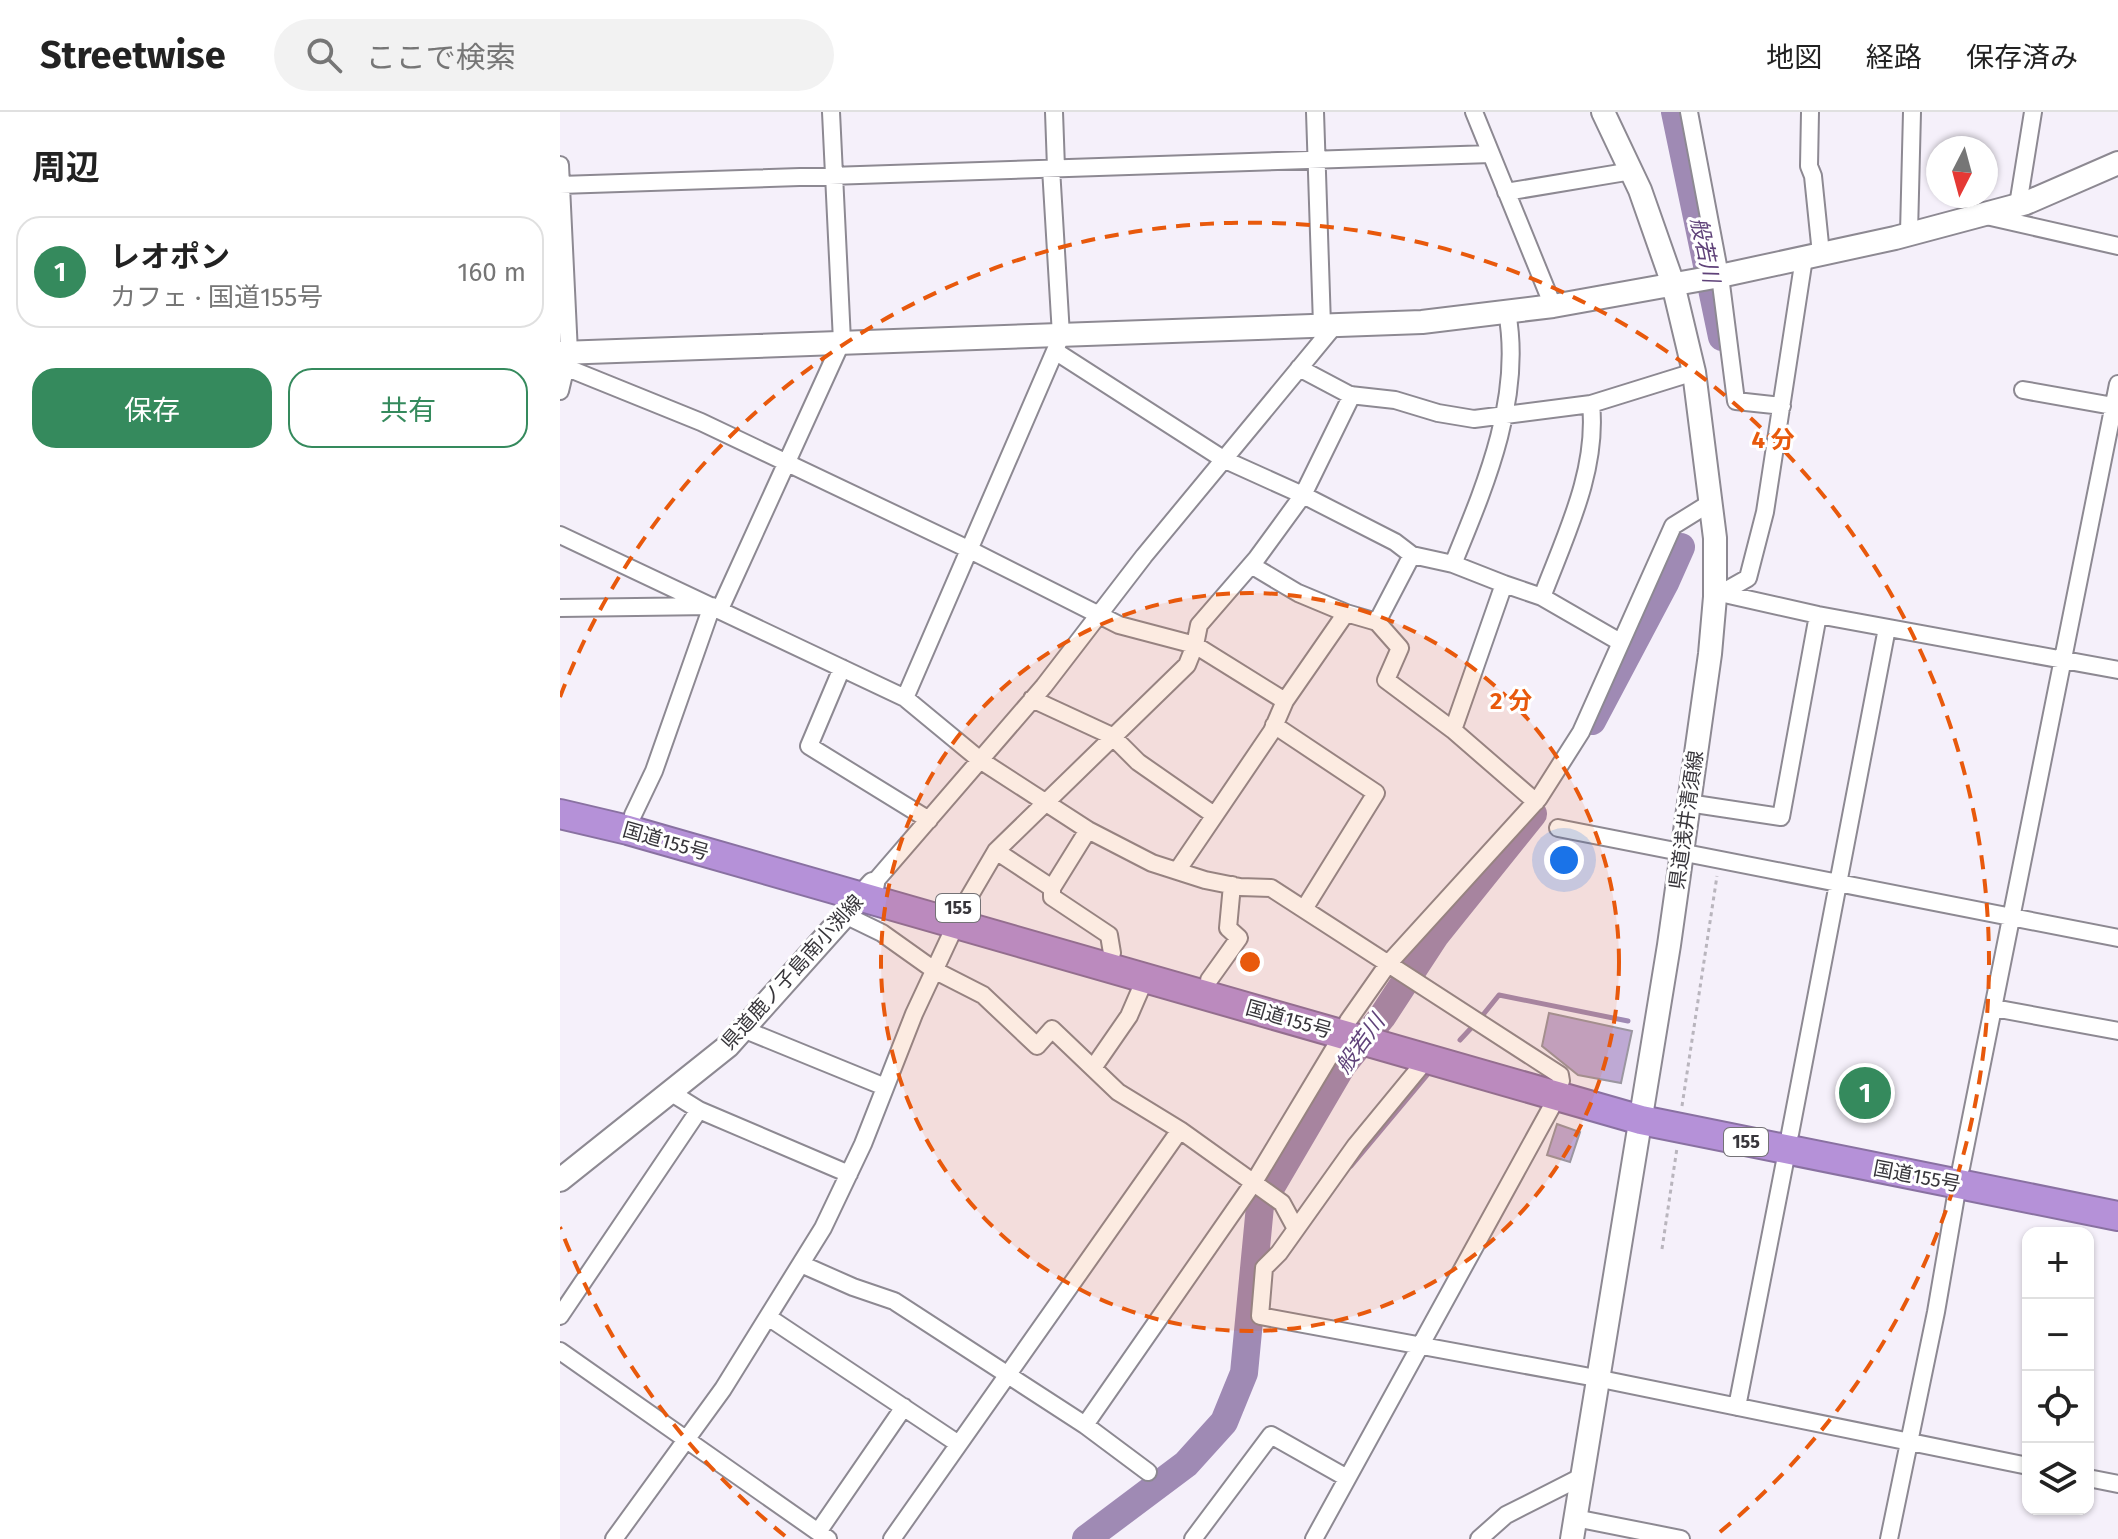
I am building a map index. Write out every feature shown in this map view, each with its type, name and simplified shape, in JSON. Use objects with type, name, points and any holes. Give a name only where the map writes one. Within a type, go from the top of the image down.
[{"type":"highway","name":"国道155号","points":[[560,799],[633,815],[860,899]]},
{"type":"highway","name":"国道155号","points":[[560,814],[628,830],[860,899],[959,916],[1112,953],[1209,980],[1384,1040],[1642,1112],[1959,1176],[2118,1216]]},
{"type":"highway","name":"国道155号","points":[[959,916],[1145,979],[1348,1029]]},
{"type":"highway","name":"国道155号","points":[[1384,1040],[1426,1060],[1559,1089]]},
{"type":"highway","name":"国道155号","points":[[1959,1176],[2118,1199]]},
{"type":"main road","name":"県道浅井清須線","points":[[1574,1528],[1596,1378],[1642,1112],[1717,595],[1715,538],[1683,283],[1603,112]]},
{"type":"main road","points":[[565,358],[842,341],[1058,343],[1422,322],[1507,312],[1720,276],[1909,233],[2018,205],[2118,163]]},
{"type":"main road","name":"県道鹿ノ子島南小渕線","points":[[560,1180],[728,1046],[860,899]]},
{"type":"street","points":[[633,815],[654,771],[716,608],[842,341],[831,112]]},
{"type":"street","points":[[905,698],[1058,343],[1054,112]]},
{"type":"street","points":[[1295,1227],[1282,1203],[1180,1130],[1118,1092],[1052,1029],[1037,1046],[983,995],[934,970],[882,933],[860,899],[1032,699],[1299,368],[1329,325],[1315,112]]},
{"type":"street","points":[[1474,112],[1553,306]]},
{"type":"street","points":[[1689,112],[1720,276],[1736,401],[1782,406]]},
{"type":"street","points":[[1717,595],[1748,578],[1765,512],[1782,406],[1812,256],[1810,112]]},
{"type":"street","points":[[1909,233],[1912,112]]},
{"type":"street","points":[[2018,205],[2033,112]]},
{"type":"street","points":[[560,185],[1491,154]]},
{"type":"street","points":[[560,165],[565,358],[560,391]]},
{"type":"street","points":[[1506,192],[1632,171]]},
{"type":"street","points":[[1981,215],[2118,246]]},
{"type":"street","points":[[1453,564],[1475,508],[1510,386],[1512,341],[1507,312]]},
{"type":"street","points":[[1058,343],[1223,459],[1303,495],[1395,542],[1412,555],[1453,564],[1542,597],[1620,642]]},
{"type":"street","points":[[565,358],[968,549],[1119,625],[1195,645],[1285,701]]},
{"type":"street","points":[[1299,368],[1352,395],[1395,400],[1438,413],[1474,419],[1591,404],[1694,372]]},
{"type":"street","points":[[1889,1539],[2062,660],[2116,407],[2118,384]]},
{"type":"street","points":[[2023,390],[2116,407]]},
{"type":"street","points":[[614,1539],[723,1389],[823,1228],[849,1174],[934,970],[959,916],[996,851],[1187,665],[1199,625],[1251,565],[1303,495],[1352,395]]},
{"type":"street","points":[[1542,597],[1573,515],[1588,463],[1593,426],[1591,404]]},
{"type":"street","points":[[1085,1425],[1256,1184],[1348,1029],[1390,966],[1536,802],[1581,732],[1673,526],[1710,503]]},
{"type":"street","points":[[560,535],[905,698],[980,760],[1088,830],[1152,863],[1232,885],[1271,888],[1560,1075],[1559,1089],[1314,1539]]},
{"type":"street","points":[[1377,622],[1412,555]]},
{"type":"street","points":[[1251,565],[1298,593],[1377,622],[1400,648],[1386,680],[1453,730],[1536,802]]},
{"type":"street","points":[[1453,730],[1504,584]]},
{"type":"street","points":[[1717,595],[2118,670]]},
{"type":"street","points":[[560,608],[716,608]]},
{"type":"street","points":[[1177,871],[1274,725],[1285,701],[1346,613]]},
{"type":"street","points":[[1688,803],[1781,817],[1818,615]]},
{"type":"street","points":[[1737,1407],[1887,628]]},
{"type":"street","points":[[842,668],[809,746],[929,820]]},
{"type":"street","points":[[1032,699],[1112,736],[1138,762],[1214,815]]},
{"type":"street","points":[[1274,725],[1376,793],[1304,909]]},
{"type":"street","points":[[1558,828],[2118,938]]},
{"type":"street","points":[[1088,830],[1052,888],[1052,897],[1109,935],[1112,953]]},
{"type":"street","points":[[996,851],[1052,888]]},
{"type":"street","points":[[1209,980],[1239,938],[1228,928],[1232,885]]},
{"type":"street","points":[[1093,1068],[1129,1016],[1145,979]]},
{"type":"street","points":[[1994,1008],[2118,1031]]},
{"type":"street","points":[[743,1029],[885,1087]]},
{"type":"street","points":[[1426,1060],[1356,1145],[1279,1253],[1264,1268],[1260,1316],[1596,1378],[2022,1465]]},
{"type":"street","points":[[670,1092],[699,1110],[849,1174]]},
{"type":"street","points":[[560,1316],[699,1110]]},
{"type":"street","points":[[892,1539],[1180,1130]]},
{"type":"street","points":[[801,1264],[894,1301],[1085,1425],[1148,1472]]},
{"type":"street","points":[[768,1317],[957,1443]]},
{"type":"street","points":[[560,1351],[823,1536],[904,1407]]},
{"type":"street","points":[[1193,1539],[1271,1435],[1347,1478]]},
{"type":"street","points":[[1479,1539],[1506,1515],[1581,1477]]},
{"type":"street","points":[[2094,1479],[2118,1484]]},
{"type":"street","points":[[1574,1528],[1681,1539]]},
{"type":"path","points":[[1662,1249],[1719,860]]},
{"type":"building","points":[[1549,1013],[1632,1031],[1621,1083],[1578,1075],[1542,1046]]},
{"type":"building","points":[[1851,1076],[1885,1082],[1879,1111],[1846,1104]]},
{"type":"building","points":[[1557,1124],[1580,1132],[1570,1162],[1547,1155]]},
{"type":"waterway","name":"般若川","points":[[1675,112],[1722,337]]},
{"type":"waterway","name":"般若川","points":[[1592,721],[1681,547]]},
{"type":"waterway","name":"般若川","points":[[1086,1539],[1186,1464],[1224,1422],[1244,1373],[1260,1206],[1342,1066],[1382,1017],[1435,936],[1533,814]]},
{"type":"waterway","points":[[1482,1016],[1499,995],[1628,1021]]},
{"type":"waterway","points":[[1460,1040],[1474,1025]]},
{"type":"waterway","points":[[1351,1166],[1428,1074]]},
{"type":"place","name":"レオポン","points":[[1865,1093]]}]
